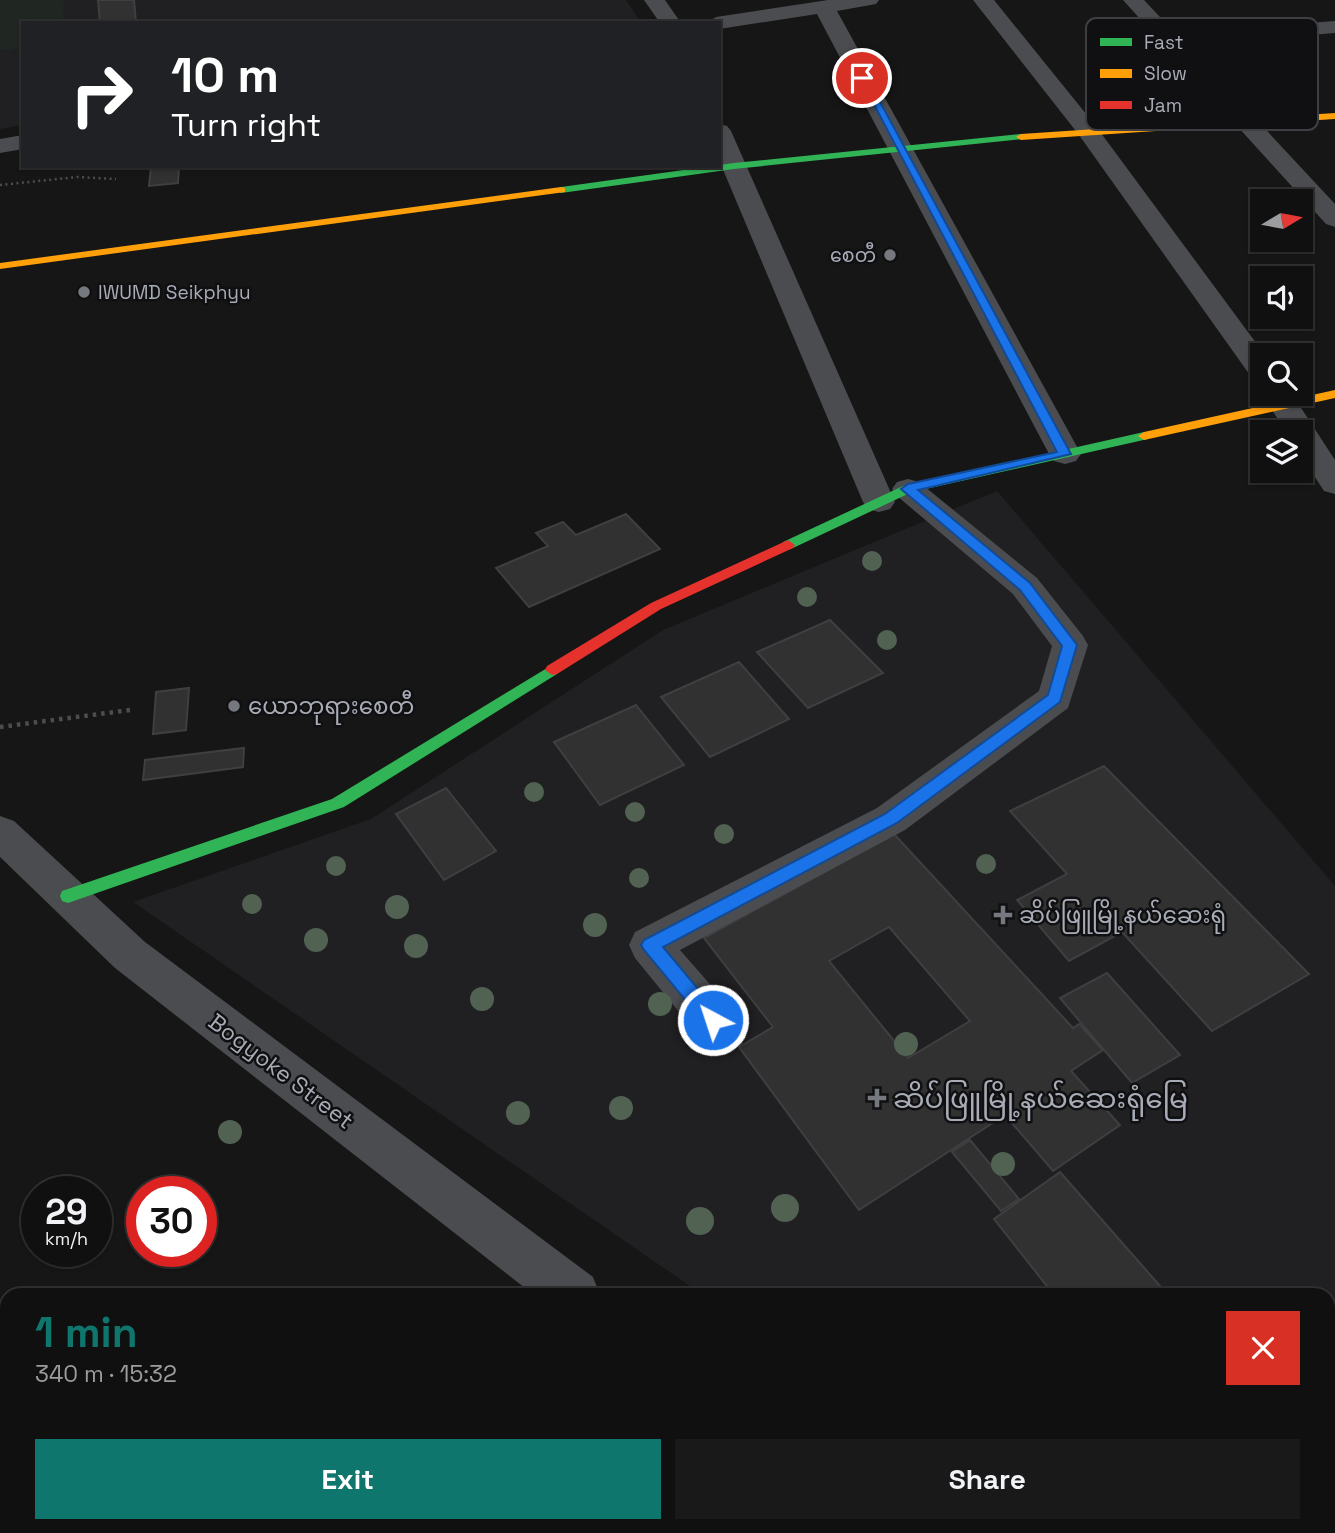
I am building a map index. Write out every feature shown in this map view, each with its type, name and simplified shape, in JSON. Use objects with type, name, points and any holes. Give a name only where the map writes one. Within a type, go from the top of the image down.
[{"type":"street","points":[[654,0],[670,21]]},
{"type":"street","points":[[721,22],[869,0]]},
{"type":"street","points":[[982,0],[1086,129]]},
{"type":"street","points":[[1133,0],[1150,18]]},
{"type":"street","points":[[824,7],[1065,454]]},
{"type":"street","points":[[1311,9],[1333,29]]},
{"type":"street","points":[[721,168],[1087,130],[1250,355]]},
{"type":"street","points":[[1253,130],[1335,219]]},
{"type":"street","points":[[713,1020],[650,945],[891,818],[1055,698],[1070,645],[1025,586],[893,495],[721,136]]},
{"type":"street","points":[[0,146],[21,142]]},
{"type":"street","points":[[0,266],[719,168]]},
{"type":"street","points":[[1313,396],[1335,394]]},
{"type":"street","points":[[68,896],[338,803],[656,606],[893,495],[1258,406]]},
{"type":"street","points":[[1286,406],[1335,484]]},
{"type":"street","name":"Bogyoke Street","points":[[0,832],[130,955],[566,1288]]},
{"type":"path","points":[[0,185],[77,177],[116,179]]},
{"type":"path","points":[[0,727],[130,710]]},
{"type":"shaded area","points":[[0,0],[626,0],[640,21],[21,21],[21,125],[0,129]]},
{"type":"shaded area","points":[[0,0],[64,0],[63,21],[21,21],[21,48],[0,50]]},
{"type":"shaded area","name":"ဆိပ်ဖြူမြို့နယ်ဆေးရုံမြေ","points":[[997,491],[1335,886],[1335,1288],[693,1288],[133,902],[371,819],[663,630]]},
{"type":"building","points":[[98,0],[134,0],[136,21],[100,21]]},
{"type":"building","points":[[151,168],[179,168],[178,183],[149,186]]},
{"type":"building","points":[[626,514],[660,549],[529,607],[496,568],[548,546],[536,533],[563,522],[576,535]]},
{"type":"building","points":[[830,620],[883,673],[808,708],[757,652]]},
{"type":"building","points":[[739,662],[789,719],[710,757],[661,697]]},
{"type":"building","points":[[189,688],[186,730],[153,734],[156,692]]},
{"type":"building","points":[[636,705],[684,765],[600,805],[554,742]]},
{"type":"building","points":[[244,748],[243,767],[143,780],[145,760]]},
{"type":"building","points":[[1104,766],[1309,974],[1212,1031],[1122,932],[1069,961],[1017,900],[1067,874],[1010,811]]},
{"type":"building","points":[[446,788],[496,851],[444,880],[396,814]]},
{"type":"building","points":[[894,834],[1073,1028],[1079,1024],[1103,1050],[1071,1071],[1120,1125],[1053,1171],[1005,1115],[859,1210],[739,1047],[773,1027],[704,938]],"holes":[[[889,927],[970,1021],[908,1058],[829,961]]]},
{"type":"building","points":[[1107,973],[1180,1055],[1132,1083],[1060,998]]},
{"type":"building","points":[[970,1140],[1019,1199],[1001,1211],[952,1152]]},
{"type":"building","points":[[1060,1172],[1162,1288],[1048,1288],[994,1219]]},
{"type":"traffic: fast","points":[[721,168],[1021,137]]},
{"type":"traffic: fast","points":[[561,190],[720,168]]},
{"type":"traffic: fast","points":[[788,545],[908,489],[1144,436]]},
{"type":"traffic: fast","points":[[68,896],[338,803],[552,670]]},
{"type":"traffic: slow","points":[[1318,117],[1335,116]]},
{"type":"traffic: slow","points":[[1021,137],[1126,130]]},
{"type":"traffic: slow","points":[[0,266],[561,190]]},
{"type":"traffic: slow","points":[[1144,436],[1335,394]]},
{"type":"traffic: jam","points":[[552,670],[656,606],[788,545]]},
{"type":"place","name":"စေတီ","points":[[890,255]]},
{"type":"place","name":"IWUMD Seikphyu","points":[[84,292]]},
{"type":"place","name":"ယောဘုရားစေတီ","points":[[234,706]]},
{"type":"place","name":"ဆိပ်ဖြူမြို့နယ်ဆေးရုံ","points":[[1003,915]]},
{"type":"place","name":"ဆိပ်ဖြူမြို့နယ်ဆေးရုံမြေ","points":[[877,1098]]},
{"type":"route","points":[[713,1020],[650,945],[891,818],[1055,698],[1070,645],[1025,586],[908,489],[1065,454],[862,78]]}]
